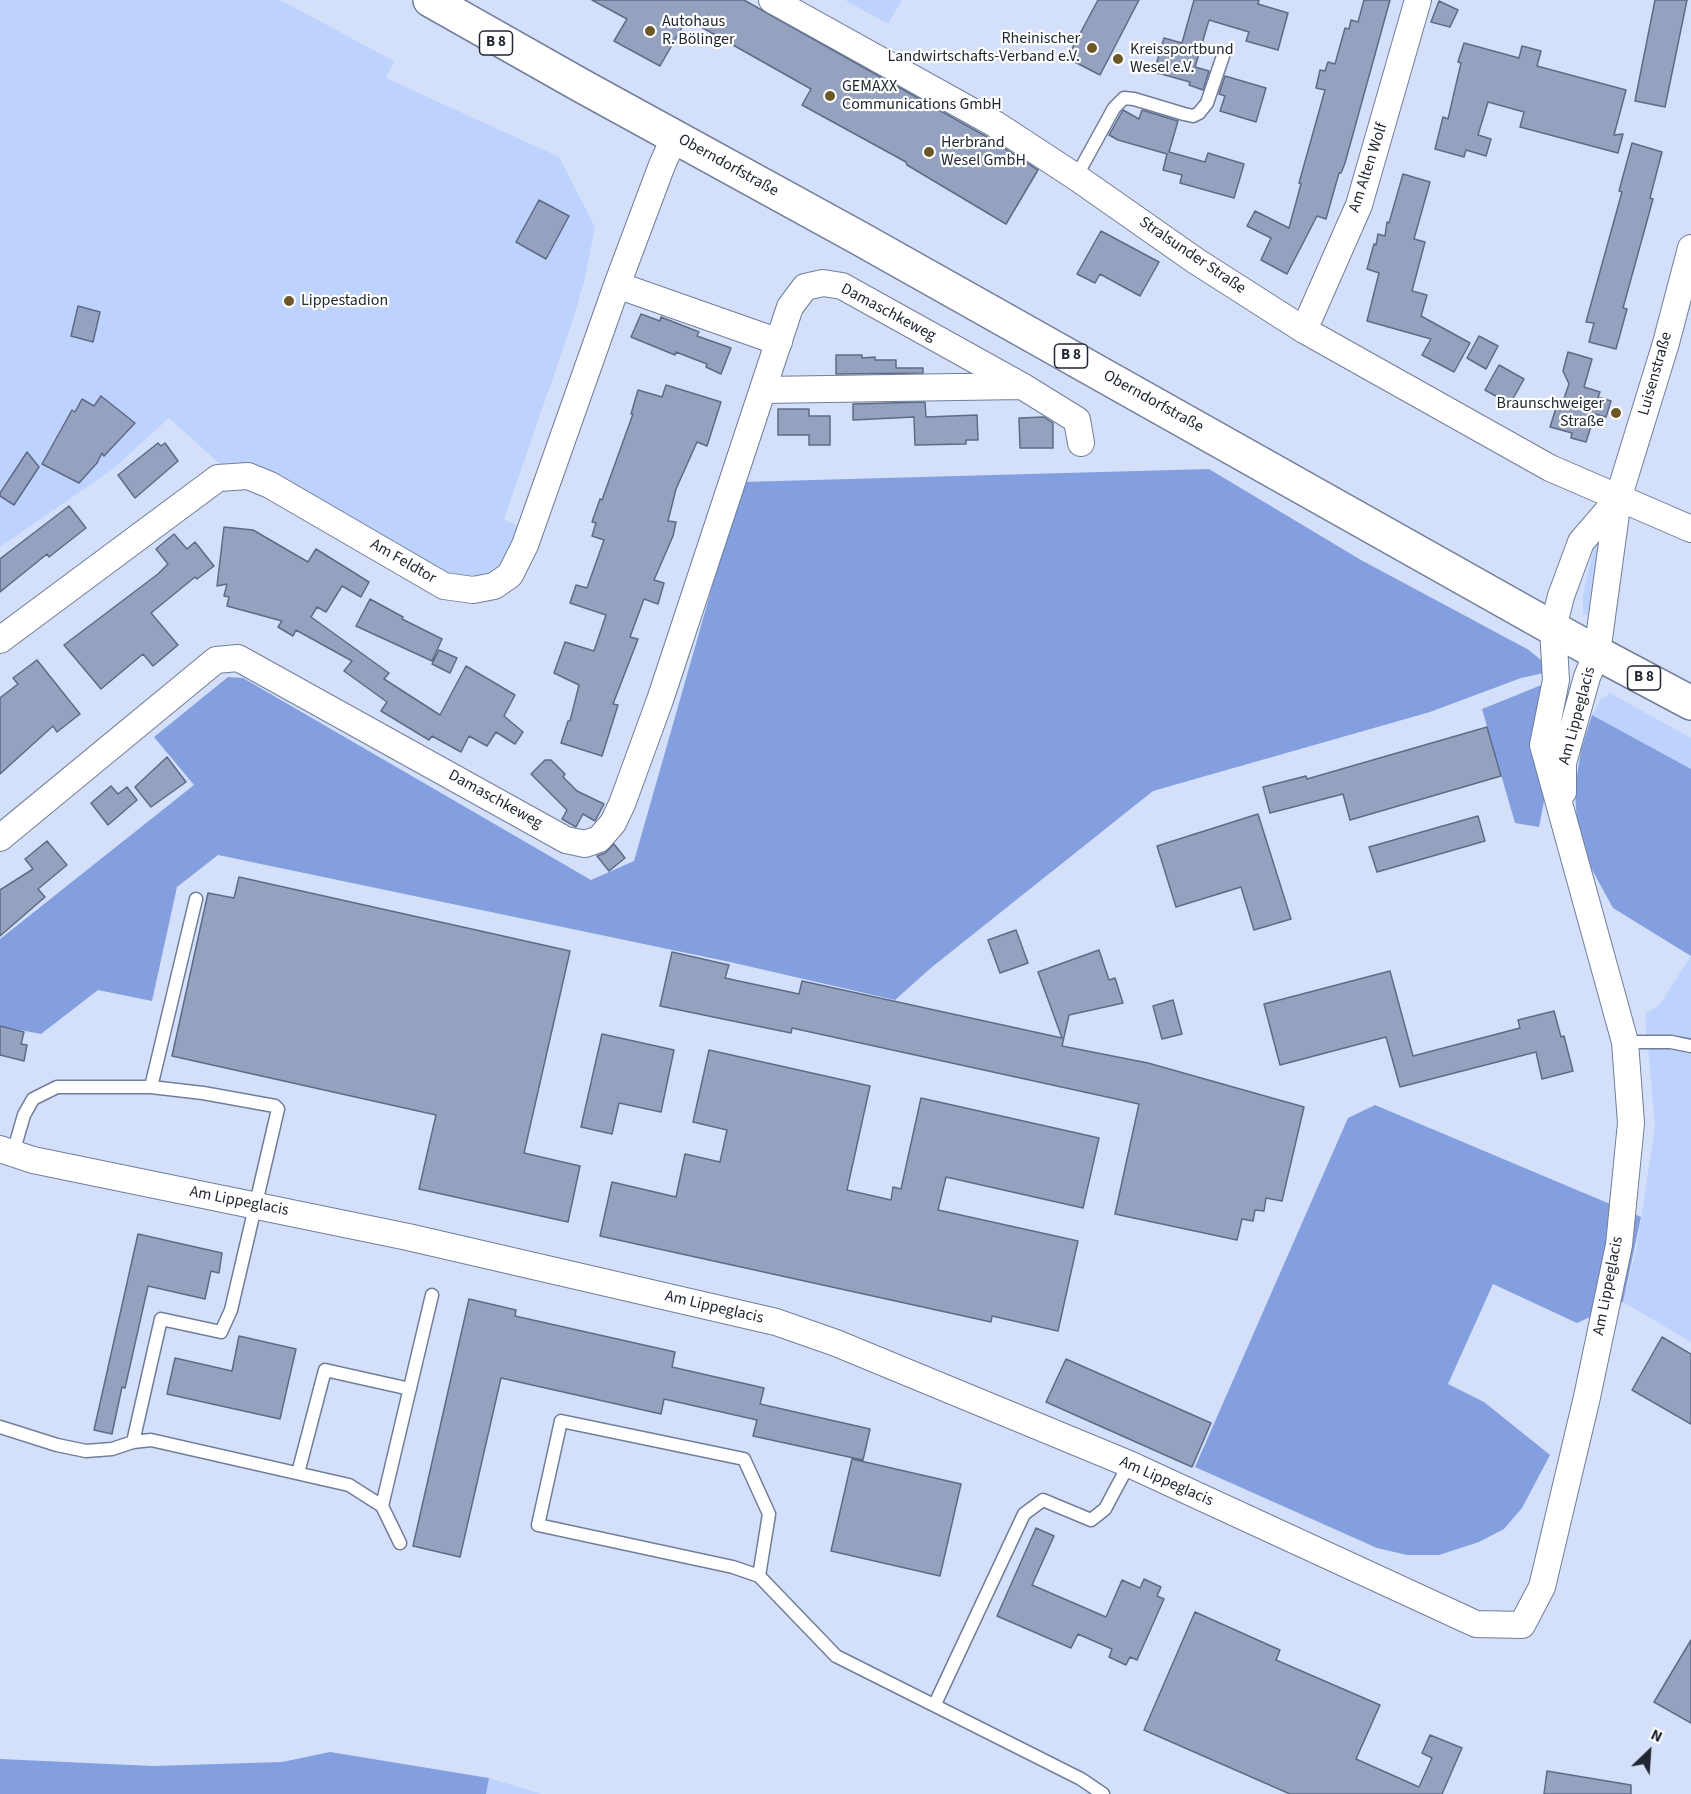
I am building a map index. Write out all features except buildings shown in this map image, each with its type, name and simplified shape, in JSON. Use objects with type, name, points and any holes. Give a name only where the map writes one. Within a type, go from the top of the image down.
[{"type":"main road","name":"Oberndorfstraße","points":[[409,0],[582,86]]},
{"type":"main road","name":"Oberndorfstraße","points":[[430,0],[1553,628],[1592,665],[1691,703]]},
{"type":"street","name":"Stralsunder Straße","points":[[772,0],[995,124],[1076,177],[1196,261],[1304,330],[1550,468],[1618,499]]},
{"type":"street","name":"Am Alten Wolf","points":[[1304,330],[1359,205],[1418,0]]},
{"type":"street","name":"Am Feldtor","points":[[0,640],[218,478],[248,476],[270,485],[444,586],[473,590],[494,586],[510,575],[525,545],[617,285],[675,136]]},
{"type":"street","name":"Luisenstraße","points":[[1592,665],[1618,499],[1666,342],[1691,248]]},
{"type":"street","name":"Damaschkeweg","points":[[0,838],[216,660],[238,658],[566,840],[585,844],[599,839],[613,824],[626,793],[660,700],[790,307],[805,287],[823,283],[842,286],[1022,386],[1077,420],[1081,443]]},
{"type":"street","points":[[617,285],[779,342]]},
{"type":"street","points":[[764,390],[1022,386]]},
{"type":"street","points":[[1618,499],[1691,528]]},
{"type":"street","name":"Luisenstraße","points":[[1553,628],[1561,596],[1581,542],[1618,499]]},
{"type":"street","name":"Am Lippeglacis","points":[[6,1151],[33,1160],[408,1237],[776,1322],[836,1343],[1129,1464],[1476,1624],[1522,1625],[1542,1587],[1619,1245],[1631,1123],[1625,1042],[1543,745],[1556,680],[1553,628]]},
{"type":"street","name":"Am Lippeglacis","points":[[1562,817],[1563,763],[1592,665]]},
{"type":"lane","points":[[1076,177],[1114,108],[1124,98],[1193,116],[1199,113],[1207,103],[1224,53]]},
{"type":"lane","points":[[151,1087],[195,899]]},
{"type":"lane","points":[[1625,1042],[1671,1042],[1691,1046]]},
{"type":"lane","points":[[6,1151],[33,1100],[57,1087],[151,1087],[203,1093],[275,1106],[278,1109],[278,1117],[231,1310],[220,1332],[161,1319],[133,1443]]},
{"type":"lane","points":[[382,1506],[432,1295]]},
{"type":"lane","points":[[298,1473],[325,1370],[410,1389]]},
{"type":"lane","points":[[759,1576],[769,1514],[744,1459],[561,1421],[538,1525],[733,1567],[759,1576],[836,1656],[1081,1779],[1103,1794]]},
{"type":"lane","points":[[0,1427],[57,1445],[86,1451],[112,1449],[151,1440],[349,1485],[382,1506],[400,1543]]},
{"type":"lane","points":[[935,1704],[1024,1514],[1043,1500],[1091,1520],[1105,1509],[1129,1464]]},
{"type":"shaded area","name":"Lippestadion","points":[[0,0],[280,0],[394,61],[386,78],[559,157],[595,227],[584,282],[573,320],[504,519],[521,528],[510,556],[489,574],[449,577],[251,463],[220,464],[169,418],[113,469],[0,547]]},
{"type":"shaded area","points":[[845,0],[902,0],[888,24]]},
{"type":"shaded area","points":[[1209,469],[1361,560],[1529,650],[1542,661],[1544,673],[1521,678],[1430,712],[1153,791],[932,967],[895,1000],[730,962],[218,855],[177,887],[152,1001],[98,990],[41,1034],[0,1026],[0,939],[194,785],[154,737],[228,677],[243,678],[591,880],[634,861],[742,482]]},
{"type":"shaded area","points":[[1597,543],[1602,544],[1602,549],[1589,610],[1587,615],[1583,615],[1583,595],[1594,546]]},
{"type":"shaded area","points":[[1544,684],[1546,791],[1539,827],[1515,823],[1482,709]]},
{"type":"shaded area","points":[[1610,693],[1691,738],[1691,769],[1592,715],[1601,699]]},
{"type":"shaded area","points":[[1592,715],[1691,769],[1691,956],[1613,908],[1590,866],[1577,828],[1575,788],[1581,750]]},
{"type":"shaded area","points":[[1691,956],[1691,1342],[1623,1302],[1637,1246],[1655,1127],[1645,1014],[1660,1004]]},
{"type":"shaded area","points":[[1375,1105],[1641,1217],[1623,1302],[1577,1323],[1493,1284],[1448,1384],[1484,1402],[1550,1455],[1522,1508],[1504,1529],[1479,1542],[1439,1555],[1407,1555],[1377,1548],[1195,1467],[1348,1118]]},
{"type":"shaded area","points":[[330,1752],[489,1778],[486,1794],[0,1794],[0,1759],[153,1766],[282,1762]]},
{"type":"shaded area","points":[[489,1778],[542,1794],[486,1794]]},
{"type":"place","name":"Autohaus R. Bölinger","points":[[650,31]]},
{"type":"place","name":"Rheinischer Landwirtschafts-Verband e.V.","points":[[1092,48]]},
{"type":"place","name":"Kreissportbund Wesel e.V.","points":[[1118,59]]},
{"type":"place","name":"GEMAXX Communications GmbH","points":[[830,96]]},
{"type":"place","name":"Herbrand Wesel GmbH","points":[[929,152]]},
{"type":"place","name":"Lippestadion","points":[[289,301]]},
{"type":"place","name":"Braunschweiger Straße","points":[[1616,413]]}]
